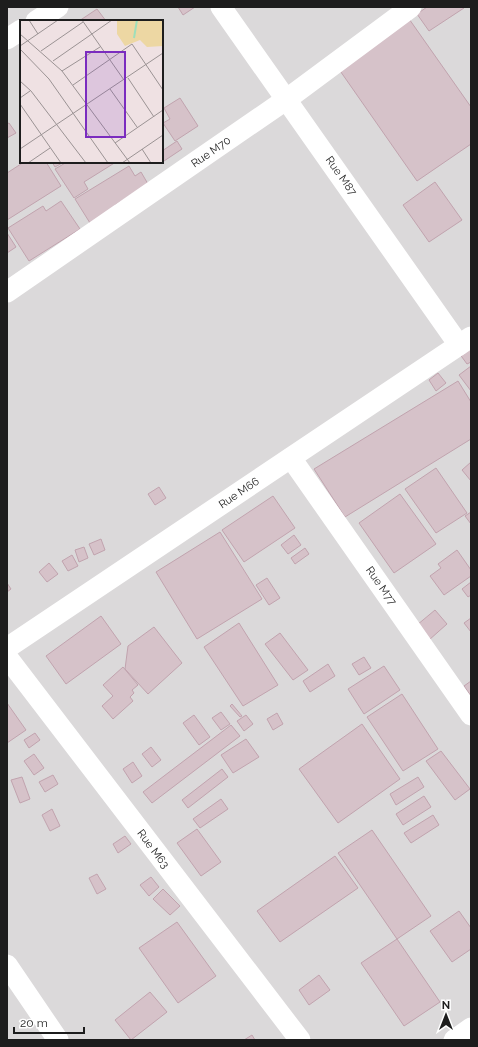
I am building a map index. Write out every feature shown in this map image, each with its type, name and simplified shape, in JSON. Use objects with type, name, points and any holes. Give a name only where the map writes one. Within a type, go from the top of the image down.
[{"type":"street","points":[[38,20],[58,7]]},
{"type":"street","name":"Rue M87","points":[[221,7],[465,341]]},
{"type":"street","name":"Rue M70","points":[[7,292],[287,99],[411,7]]},
{"type":"street","points":[[7,39],[20,31]]},
{"type":"street","name":"Rue M66","points":[[7,648],[465,341]]},
{"type":"street","name":"Rue M77","points":[[291,458],[471,715]]},
{"type":"street","name":"Rue M63","points":[[7,657],[300,1040]]},
{"type":"street","points":[[7,965],[58,1040]]},
{"type":"street","points":[[454,1040],[471,1028]]},
{"type":"shaded area","points":[[7,7],[471,7],[471,1040],[7,1040]]},
{"type":"building","points":[[178,7],[195,7],[183,15]]},
{"type":"building","points":[[427,7],[464,8],[429,31],[417,14]]},
{"type":"building","points":[[97,9],[105,20],[80,20]]},
{"type":"building","points":[[407,16],[471,107],[471,144],[417,181],[336,65]]},
{"type":"building","points":[[180,98],[198,126],[175,141],[163,123],[170,119],[164,108]]},
{"type":"building","points":[[9,123],[16,133],[7,138],[7,124]]},
{"type":"building","points":[[177,141],[182,149],[163,162],[163,150]]},
{"type":"building","points":[[22,163],[47,163],[61,186],[7,220],[7,173]]},
{"type":"building","points":[[53,163],[62,163],[55,167]]},
{"type":"building","points":[[65,163],[114,163],[84,182],[88,189],[74,198],[55,169]]},
{"type":"building","points":[[129,166],[135,176],[141,172],[148,184],[115,205],[116,207],[90,223],[75,199]]},
{"type":"building","points":[[435,182],[462,220],[429,242],[403,205]]},
{"type":"building","points":[[61,201],[80,229],[29,261],[8,228],[43,206],[46,211]]},
{"type":"building","points":[[7,233],[16,247],[7,253]]},
{"type":"building","points":[[471,346],[471,362],[467,364],[459,353]]},
{"type":"building","points":[[471,366],[471,391],[459,375]]},
{"type":"building","points":[[438,373],[446,383],[436,391],[429,380]]},
{"type":"building","points":[[458,381],[471,402],[471,439],[345,517],[314,469]]},
{"type":"building","points":[[471,462],[471,481],[462,470]]},
{"type":"building","points":[[436,468],[467,513],[436,533],[405,489]]},
{"type":"building","points":[[159,487],[166,498],[155,505],[148,494]]},
{"type":"building","points":[[400,494],[436,544],[394,573],[359,523]]},
{"type":"building","points":[[273,496],[295,528],[244,562],[222,530]]},
{"type":"building","points":[[471,512],[471,524],[465,516]]},
{"type":"building","points":[[220,532],[262,599],[197,639],[156,572]]},
{"type":"building","points":[[294,535],[301,545],[288,554],[281,545]]},
{"type":"building","points":[[101,539],[105,550],[94,555],[89,544]]},
{"type":"building","points":[[84,547],[88,558],[79,562],[75,550]]},
{"type":"building","points":[[305,548],[309,554],[295,564],[291,558]]},
{"type":"building","points":[[457,550],[471,570],[471,576],[444,595],[430,576],[441,568],[438,564]]},
{"type":"building","points":[[72,555],[78,566],[68,571],[62,561]]},
{"type":"building","points":[[49,563],[58,574],[47,582],[39,572]]},
{"type":"building","points":[[267,578],[280,598],[269,605],[256,585]]},
{"type":"building","points":[[471,582],[471,595],[468,597],[462,589]]},
{"type":"building","points":[[7,583],[11,589],[7,592]]},
{"type":"building","points":[[435,610],[447,624],[429,640],[417,625]]},
{"type":"building","points":[[101,616],[121,644],[66,684],[46,656]]},
{"type":"building","points":[[471,618],[471,632],[464,623]]},
{"type":"building","points":[[239,623],[278,685],[243,706],[204,647]]},
{"type":"building","points":[[154,627],[182,663],[148,694],[125,669],[128,646]]},
{"type":"building","points":[[280,633],[308,670],[293,680],[265,644]]},
{"type":"building","points":[[364,657],[371,668],[359,675],[352,664]]},
{"type":"building","points":[[328,664],[335,676],[310,692],[303,681]]},
{"type":"building","points":[[384,666],[400,690],[364,714],[348,689]]},
{"type":"building","points":[[123,667],[138,685],[132,690],[134,693],[130,697],[133,701],[113,719],[102,706],[113,696],[103,685]]},
{"type":"building","points":[[471,681],[471,696],[464,686]]},
{"type":"building","points":[[402,694],[438,749],[403,771],[367,717]]},
{"type":"building","points":[[7,703],[26,730],[7,743]]},
{"type":"building","points":[[232,704],[242,716],[240,717],[230,706]]},
{"type":"building","points":[[221,712],[230,724],[221,730],[212,718]]},
{"type":"building","points":[[277,713],[283,724],[273,730],[267,719]]},
{"type":"building","points":[[194,715],[210,737],[199,745],[183,723]]},
{"type":"building","points":[[246,715],[253,724],[244,731],[237,721]]},
{"type":"building","points":[[362,724],[400,779],[338,823],[299,769]]},
{"type":"building","points":[[231,725],[240,736],[152,803],[143,792]]},
{"type":"building","points":[[35,733],[40,740],[29,748],[24,740]]},
{"type":"building","points":[[246,739],[259,757],[233,773],[221,755]]},
{"type":"building","points":[[151,747],[161,760],[152,767],[142,754]]},
{"type":"building","points":[[441,751],[470,789],[455,800],[426,761]]},
{"type":"building","points":[[34,754],[44,768],[34,775],[24,761]]},
{"type":"building","points":[[133,762],[142,776],[132,783],[123,769]]},
{"type":"building","points":[[222,769],[228,777],[188,808],[182,800]]},
{"type":"building","points":[[53,775],[58,784],[45,792],[39,782]]},
{"type":"building","points":[[22,777],[30,799],[20,803],[11,780]]},
{"type":"building","points":[[418,777],[424,787],[396,805],[390,794]]},
{"type":"building","points":[[424,796],[431,807],[403,825],[396,814]]},
{"type":"building","points":[[221,799],[228,809],[200,828],[193,819]]},
{"type":"building","points":[[52,809],[60,826],[50,831],[42,815]]},
{"type":"building","points":[[433,815],[439,825],[411,843],[404,833]]},
{"type":"building","points":[[197,829],[221,862],[201,876],[177,843]]},
{"type":"building","points":[[372,830],[431,916],[397,939],[338,853]]},
{"type":"building","points":[[125,836],[131,844],[118,853],[113,844]]},
{"type":"building","points":[[335,856],[358,888],[280,942],[257,911]]},
{"type":"building","points":[[97,874],[106,889],[97,894],[89,878]]},
{"type":"building","points":[[151,877],[159,887],[149,896],[140,885]]},
{"type":"building","points":[[163,889],[180,906],[170,915],[153,899]]},
{"type":"building","points":[[459,911],[471,928],[471,949],[452,962],[430,931]]},
{"type":"building","points":[[177,922],[216,976],[178,1003],[139,948]]},
{"type":"building","points":[[397,939],[440,1002],[404,1026],[361,963]]},
{"type":"building","points":[[319,975],[330,990],[309,1005],[299,990]]},
{"type":"building","points":[[150,992],[167,1012],[131,1040],[115,1020]]},
{"type":"building","points":[[252,1035],[255,1040],[244,1040]]}]
